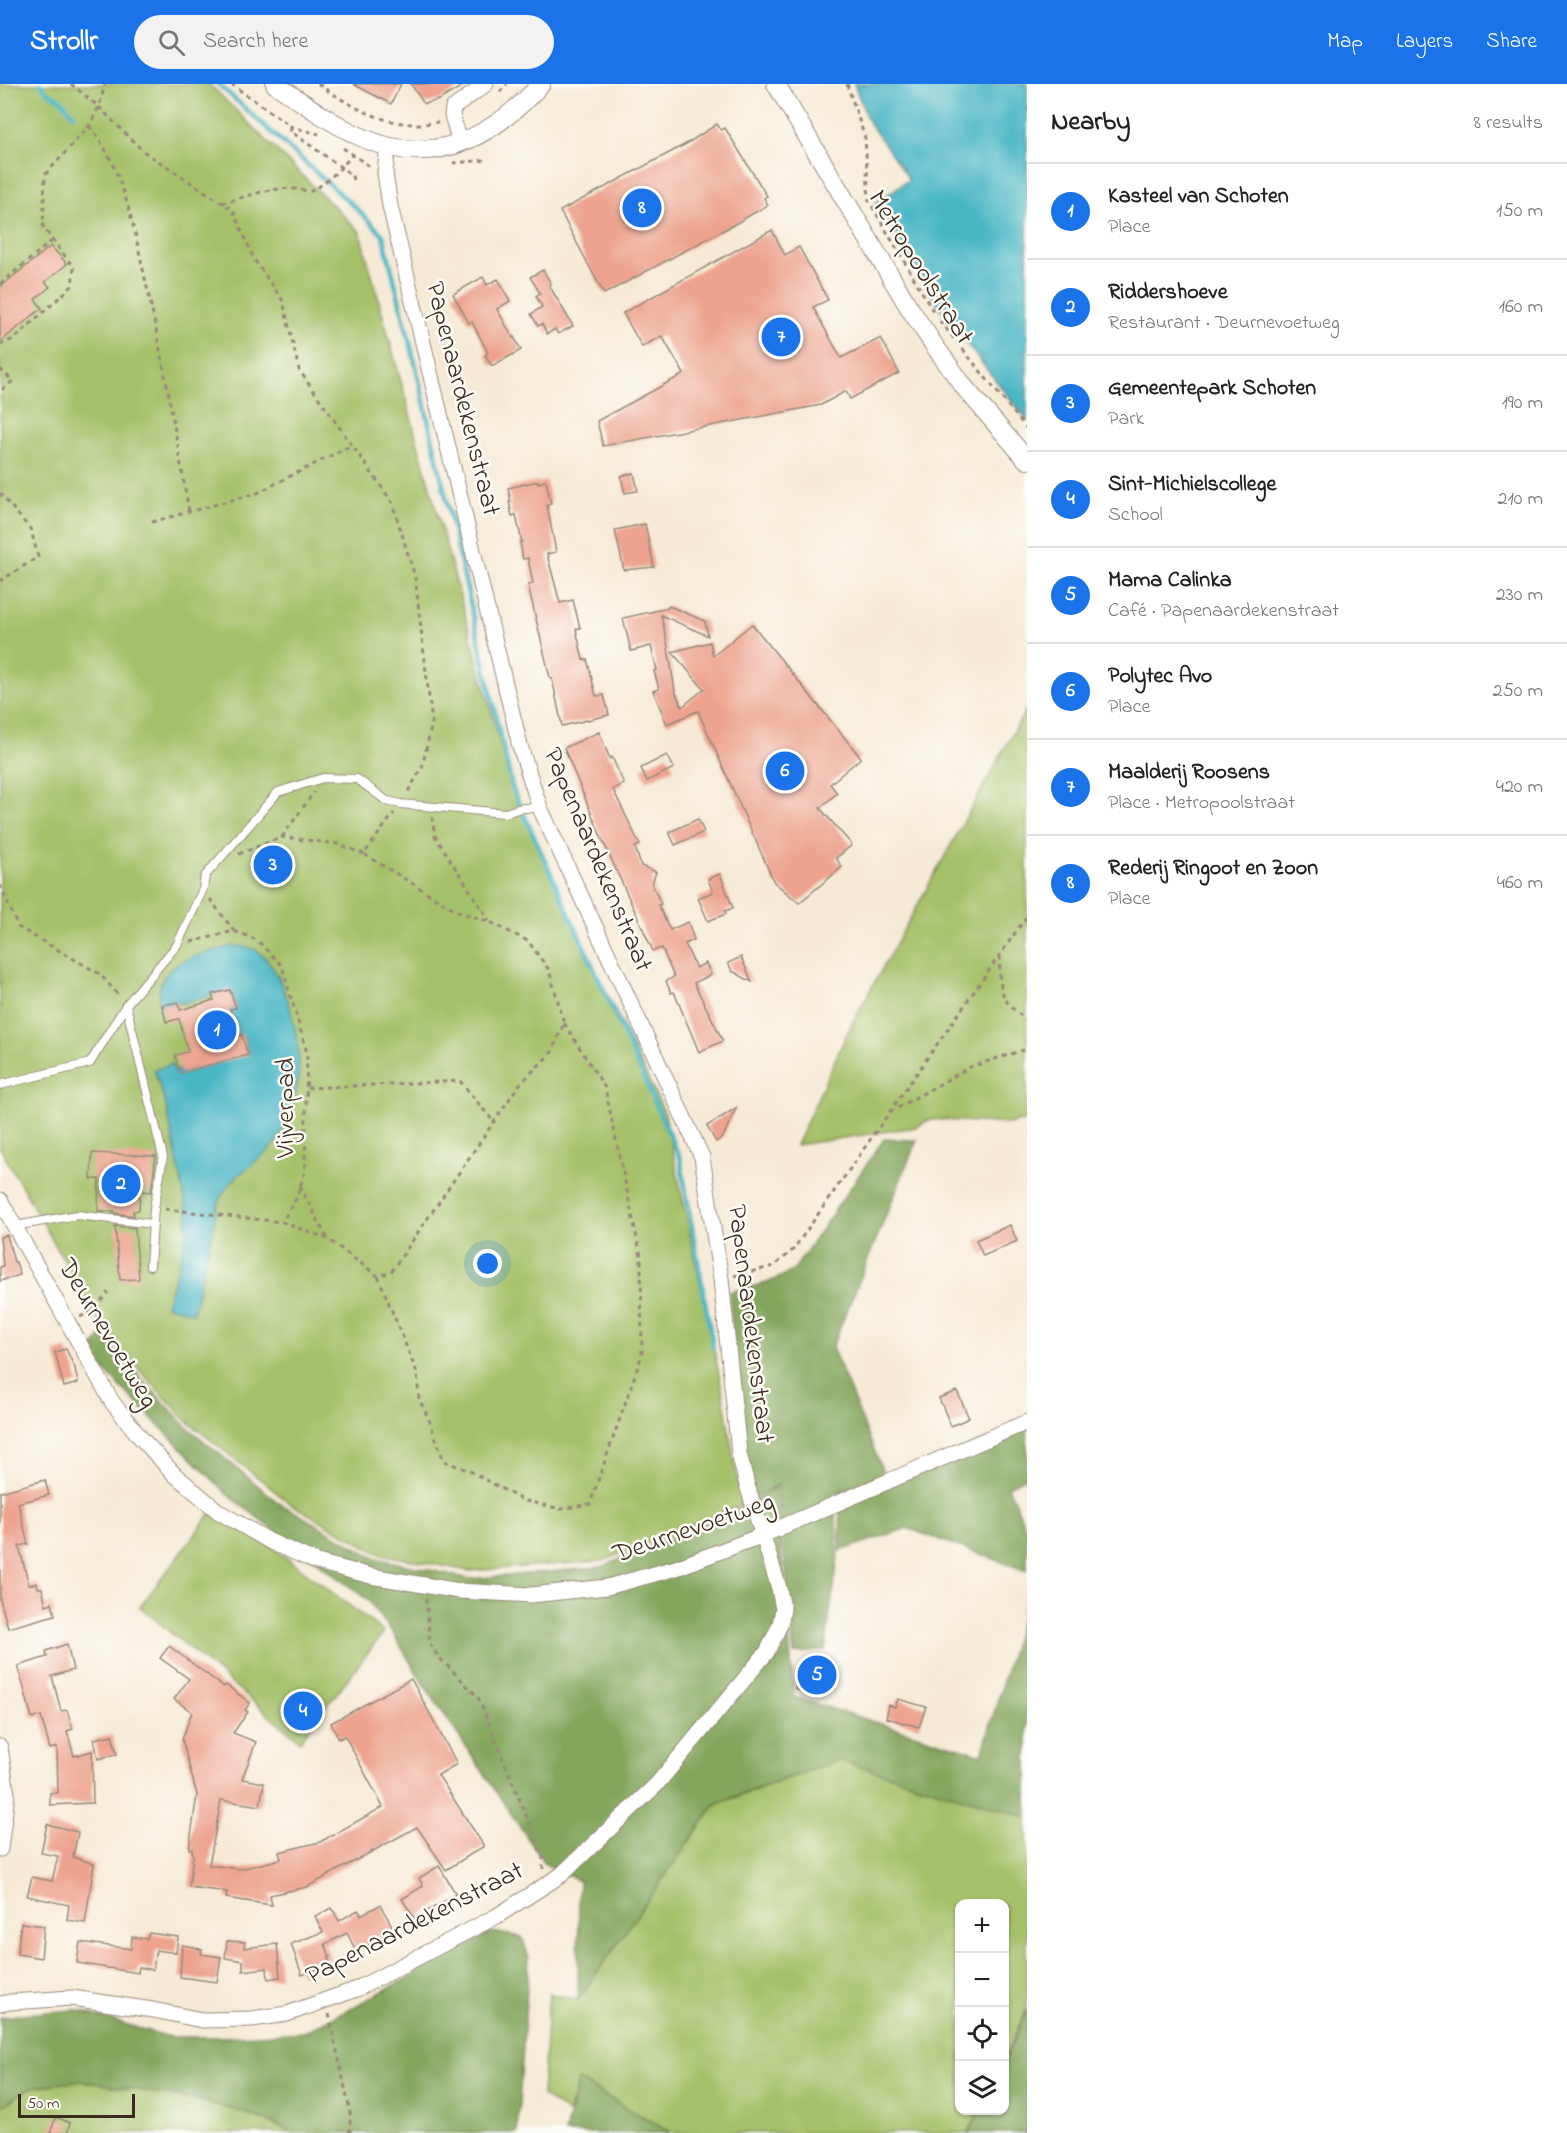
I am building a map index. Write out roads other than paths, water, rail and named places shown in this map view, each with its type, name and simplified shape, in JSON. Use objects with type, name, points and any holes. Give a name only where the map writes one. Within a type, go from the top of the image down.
[{"type":"street","points":[[275,84],[338,125],[363,138],[388,146],[408,149],[432,149],[460,143],[482,134],[504,120],[541,84]]},
{"type":"street","points":[[460,143],[452,116],[453,108],[486,84]]},
{"type":"street","name":"Metropoolstraat","points":[[779,87],[904,299],[936,348],[972,396],[1027,460]]},
{"type":"street","name":"Papenaardekenstraat","points":[[0,2004],[72,1998],[202,2020],[252,2019],[287,2014],[357,1989],[497,1916],[561,1875],[656,1785],[767,1652],[780,1625],[783,1609],[739,1453],[721,1279],[702,1157],[536,808],[406,279],[387,192],[385,173],[388,146]]},
{"type":"street","name":"Deurnevoetweg","points":[[0,1200],[112,1402],[174,1474],[219,1512],[271,1542],[317,1562],[371,1576],[459,1591],[531,1595],[608,1587],[676,1568],[763,1535],[1027,1422]]},
{"type":"street","points":[[0,1748],[7,1794],[0,1849]]},
{"type":"lane","points":[[0,1085],[90,1063],[126,1005],[177,945],[203,889],[205,876],[278,792],[323,778],[357,779],[387,801],[400,804],[505,813],[521,808],[536,808]]},
{"type":"lane","points":[[126,1005],[163,1157],[154,1208],[150,1266]]},
{"type":"lane","points":[[15,1226],[77,1215],[153,1224]]},
{"type":"water","points":[[854,84],[1027,84],[1027,420],[947,319],[876,203],[909,179],[868,121]]},
{"type":"water","points":[[233,946],[255,950],[265,958],[281,984],[288,1000],[296,1034],[299,1062],[298,1081],[291,1110],[280,1136],[266,1153],[232,1182],[224,1191],[219,1202],[193,1313],[166,1305],[182,1255],[188,1215],[166,1105],[154,1070],[172,1064],[174,1071],[178,1070],[180,1073],[248,1054],[243,1036],[238,1036],[230,1009],[236,1008],[230,990],[180,1004],[179,1001],[160,1006],[159,990],[163,978],[181,962]]},
{"type":"waterway","points":[[41,84],[46,91],[60,99],[74,115]]},
{"type":"waterway","points":[[218,84],[383,235],[416,367],[513,790],[680,1158],[713,1347]]},
{"type":"place","name":"Rederij Ringoot en Zoon","points":[[642,208]]},
{"type":"place","name":"Maalderij Roosens","points":[[781,337]]},
{"type":"place","name":"Polytec Avo","points":[[785,771]]},
{"type":"place","name":"Gemeentepark Schoten","points":[[273,865]]},
{"type":"place","name":"Kasteel van Schoten","points":[[217,1030]]},
{"type":"place","name":"Riddershoeve","points":[[121,1184]]},
{"type":"place","name":"Mama Calinka","points":[[817,1675]]},
{"type":"place","name":"Sint-Michielscollege","points":[[303,1711]]}]
